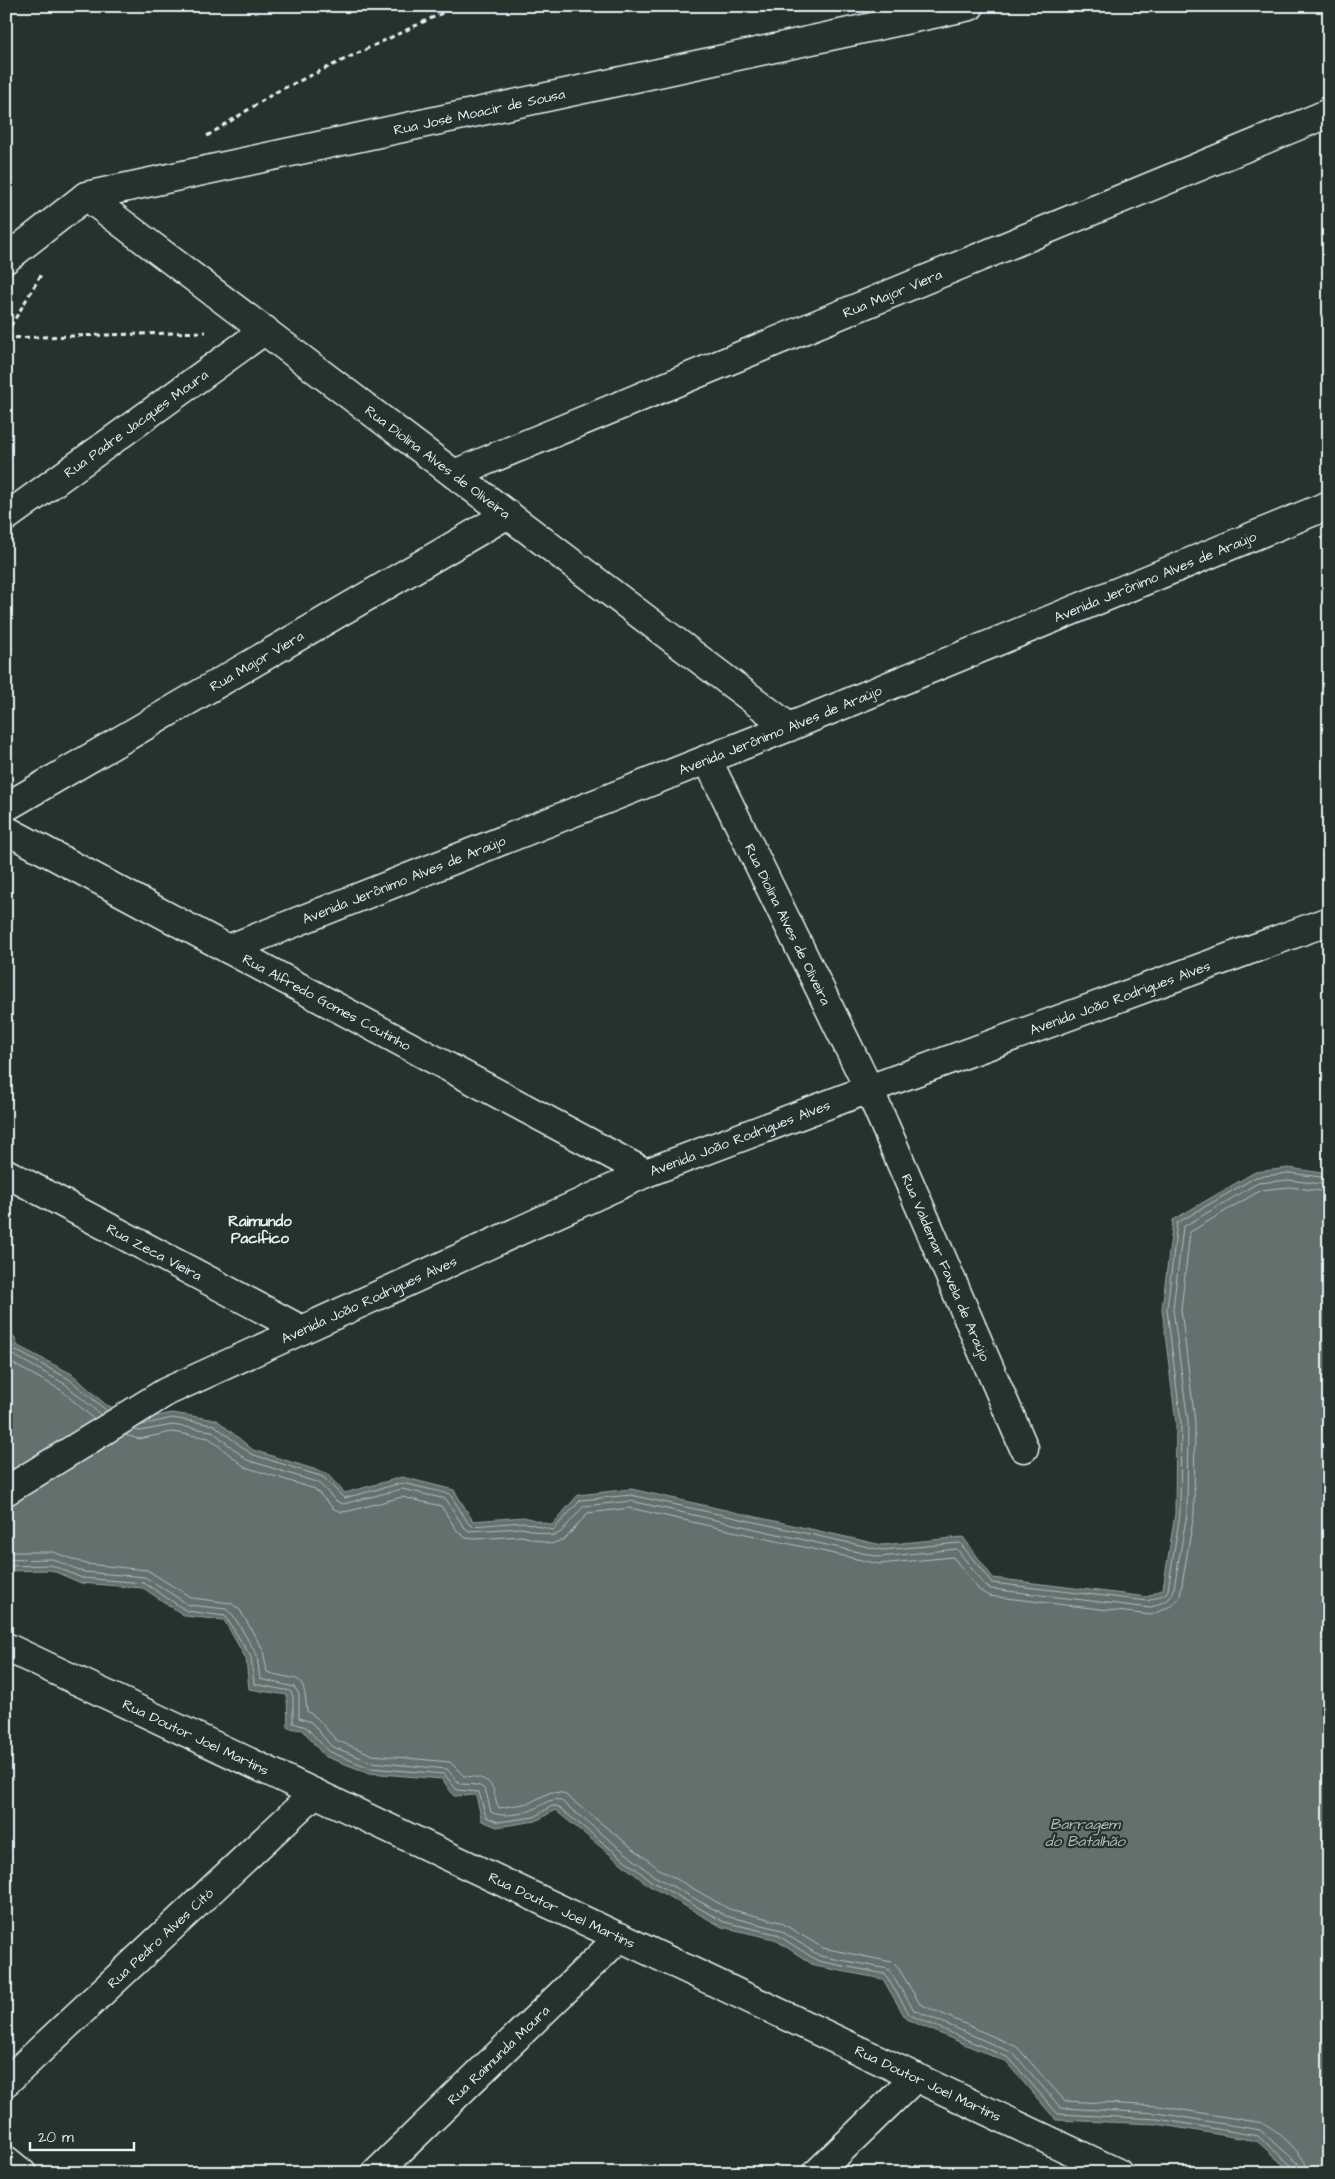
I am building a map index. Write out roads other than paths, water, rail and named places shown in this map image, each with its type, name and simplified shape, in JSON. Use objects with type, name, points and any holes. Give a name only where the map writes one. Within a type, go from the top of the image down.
[{"type":"street","name":"Rua José Moacir de Sousa","points":[[6,259],[86,196],[970,6]]},
{"type":"street","name":"Rua Major Viera","points":[[454,474],[1329,113]]},
{"type":"street","name":"Rua Diolina Alves de Oliveira","points":[[86,196],[789,727]]},
{"type":"street","name":"Rua Padre Jacques Moura","points":[[6,517],[264,330]]},
{"type":"street","name":"Avenida Jerônimo Alves de Araújo","points":[[228,949],[707,760],[1329,506]]},
{"type":"street","name":"Rua Major Viera","points":[[6,807],[508,514]]},
{"type":"street","name":"Rua Diolina Alves de Oliveira","points":[[707,760],[869,1089]]},
{"type":"street","name":"Rua Alfredo Gomes Coutinho","points":[[6,830],[646,1173]]},
{"type":"street","name":"Avenida João Rodrigues Alves","points":[[6,1491],[166,1392],[646,1173],[1329,920]]},
{"type":"street","name":"Rua Valdemar Favela de Araújo","points":[[869,1089],[1024,1448]]},
{"type":"street","name":"Rua Zeca Vieira","points":[[6,1173],[302,1330]]},
{"type":"street","name":"Rua Doutor Joel Martins","points":[[6,1647],[1118,2173]]},
{"type":"street","name":"Rua Pedro Alves Citó","points":[[6,2082],[315,1793]]},
{"type":"street","name":"Rua Raimunda Moura","points":[[376,2173],[620,1937]]},
{"type":"street","points":[[817,2173],[916,2077]]},
{"type":"street","points":[[6,2160],[22,2173]]},
{"type":"water","name":"Barragem do Batalhão","points":[[1289,1168],[1329,1174],[1329,2173],[1292,2173],[1257,2141],[1157,2124],[1056,2120],[1006,2062],[906,2019],[883,1979],[815,1966],[774,1939],[722,1927],[648,1885],[555,1810],[536,1821],[497,1827],[482,1821],[476,1795],[454,1796],[442,1779],[369,1773],[324,1756],[303,1730],[288,1728],[287,1695],[249,1689],[246,1659],[224,1620],[185,1616],[143,1588],[81,1583],[51,1570],[6,1571],[6,1320],[18,1346],[72,1374],[105,1404],[138,1420],[172,1413],[217,1420],[253,1450],[326,1473],[345,1493],[402,1477],[454,1490],[473,1521],[524,1517],[552,1525],[578,1495],[631,1489],[882,1545],[963,1537],[993,1578],[1147,1597],[1163,1589],[1175,1514],[1176,1423],[1162,1309],[1173,1220],[1255,1172]]},
{"type":"district","name":"Raimundo Pacífico","points":[[260,1230]]}]
